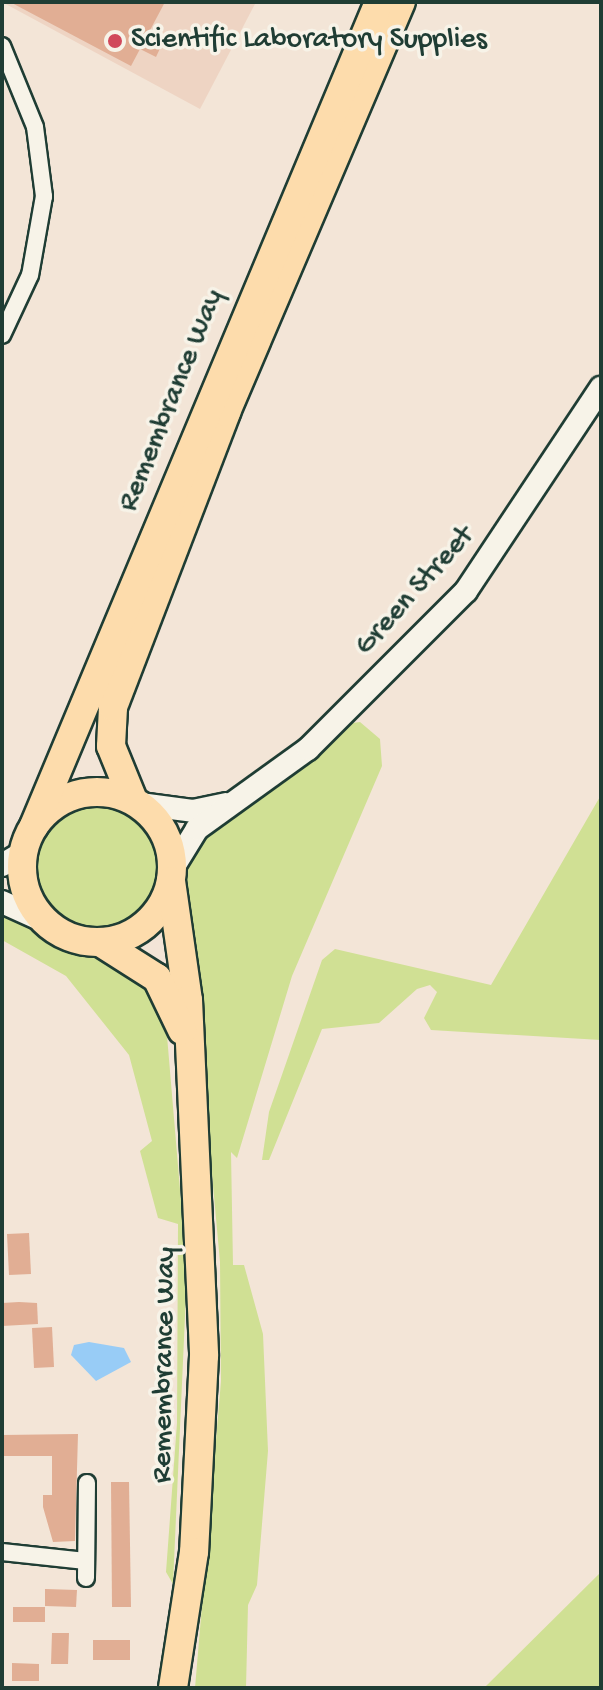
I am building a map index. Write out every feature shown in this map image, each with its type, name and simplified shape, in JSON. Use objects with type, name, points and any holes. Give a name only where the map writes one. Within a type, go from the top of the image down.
[{"type":"highway","name":"Remembrance Way","points":[[20,848],[379,2]]},
{"type":"highway","name":"Remembrance Way","points":[[136,802],[111,746],[113,707],[226,412],[401,2]]},
{"type":"highway","points":[[90,792],[136,802],[167,839],[172,875],[153,917],[100,942],[71,938],[46,922],[26,890],[20,848],[49,809],[90,792]]},
{"type":"highway","name":"Remembrance Way","points":[[172,875],[186,1042],[204,1356],[194,1552],[173,1688]]},
{"type":"highway","name":"Remembrance Way","points":[[100,942],[157,978],[186,1042]]},
{"type":"street","points":[[2,46],[35,127],[44,196],[30,275],[2,335]]},
{"type":"street","name":"Green Street","points":[[172,875],[197,829],[308,749],[466,591],[601,388]]},
{"type":"street","name":"Green Street","points":[[136,802],[193,811],[237,800]]},
{"type":"street","points":[[2,902],[46,922]]},
{"type":"street","points":[[2,1552],[86,1569],[87,1483]]},
{"type":"shaded area","points":[[2,2],[256,2],[200,109]]},
{"type":"green space","points":[[360,722],[380,739],[382,766],[292,976],[237,1158],[231,1152],[233,1265],[244,1265],[263,1334],[268,1451],[257,1585],[248,1605],[246,1688],[195,1688],[221,1381],[220,1262],[184,868],[200,835],[345,724]]},
{"type":"green space","points":[[601,795],[601,1040],[431,1030],[424,1018],[437,992],[430,985],[417,989],[379,1023],[322,1029],[269,1160],[262,1160],[269,1112],[322,960],[335,949],[491,985]]},
{"type":"green space","points":[[96,802],[120,807],[140,821],[154,841],[159,865],[154,889],[140,909],[120,923],[96,928],[72,923],[52,909],[38,889],[33,865],[38,841],[52,821],[72,807]]},
{"type":"green space","points":[[2,910],[65,947],[128,964],[165,1012],[187,1272],[173,1584],[166,1572],[177,1423],[178,1224],[158,1218],[140,1151],[152,1141],[129,1055],[66,976],[2,940]]},
{"type":"green space","points":[[601,1572],[601,1688],[484,1688]]},
{"type":"water","points":[[89,1342],[124,1348],[131,1362],[96,1381],[71,1355],[74,1345]]},
{"type":"building","name":"Scientific Laboratory Supplies","points":[[10,2],[165,2],[148,34],[163,42],[156,57],[140,49],[131,66]]},
{"type":"building","points":[[29,1233],[31,1274],[9,1275],[7,1234]]},
{"type":"building","points":[[2,1303],[37,1303],[38,1324],[2,1326]]},
{"type":"building","points":[[52,1327],[54,1367],[34,1368],[32,1328]]},
{"type":"building","points":[[78,1434],[75,1541],[53,1542],[43,1507],[43,1495],[52,1495],[52,1456],[2,1456],[2,1435]]},
{"type":"building","points":[[111,1482],[129,1482],[131,1607],[112,1607]]},
{"type":"building","points":[[45,1589],[77,1590],[76,1607],[45,1606]]},
{"type":"building","points":[[13,1607],[45,1607],[45,1622],[13,1622]]},
{"type":"building","points":[[52,1633],[69,1633],[68,1664],[51,1664]]},
{"type":"building","points":[[93,1640],[130,1640],[130,1660],[93,1660]]},
{"type":"building","points":[[12,1663],[39,1664],[39,1681],[12,1681]]},
{"type":"place","name":"Scientific Laboratory Supplies","points":[[115,41]]}]
